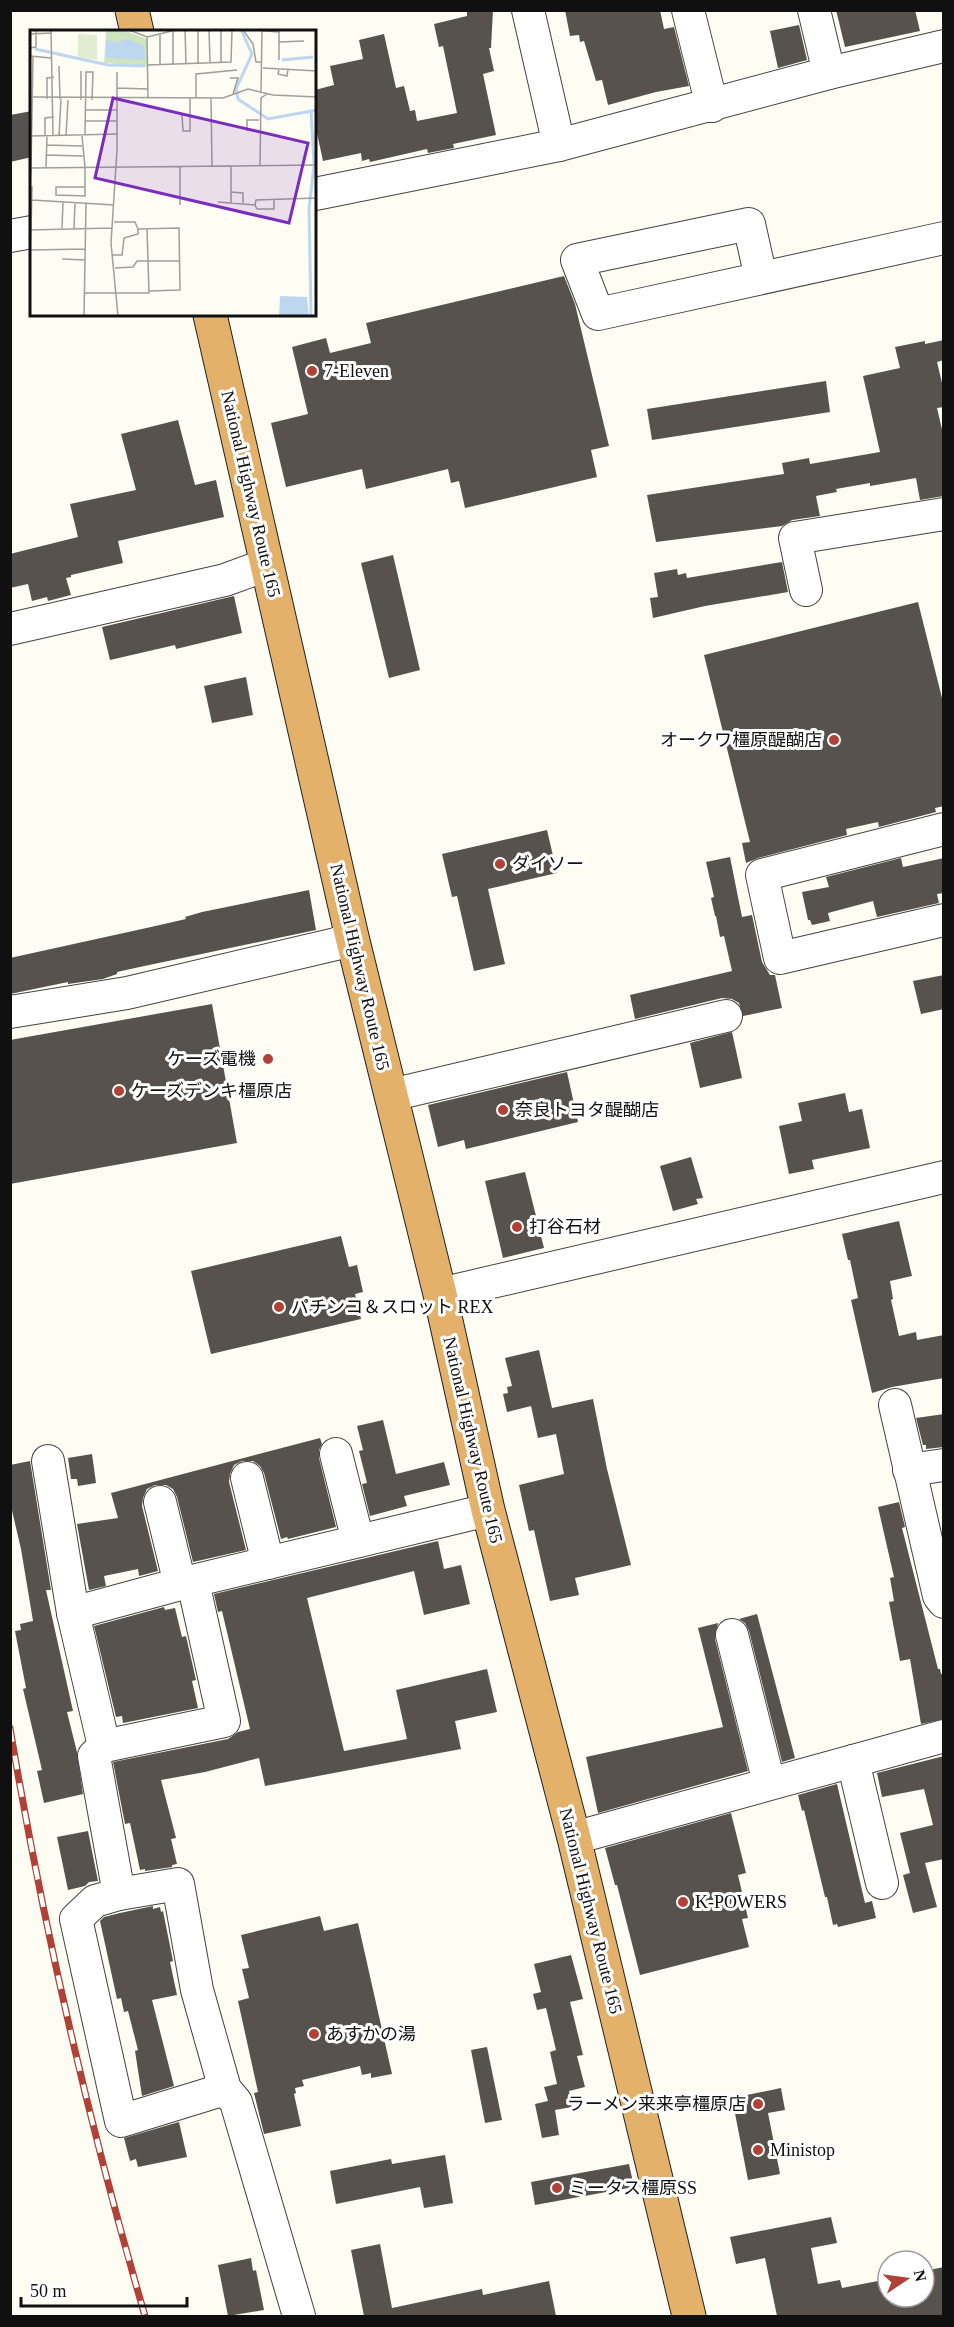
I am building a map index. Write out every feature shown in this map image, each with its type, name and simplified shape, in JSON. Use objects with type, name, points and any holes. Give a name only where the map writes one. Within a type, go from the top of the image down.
[{"type":"highway","points":[[132,10],[137,30]]},
{"type":"highway","name":"National Highway Route 165","points":[[210,316],[352,937],[440,1294],[488,1510],[574,1838],[689,2316]]},
{"type":"street","points":[[528,10],[559,145]]},
{"type":"street","points":[[688,10],[712,106]]},
{"type":"street","points":[[814,10],[829,74]]},
{"type":"street","points":[[316,194],[559,145],[944,46]]},
{"type":"street","points":[[761,278],[749,224],[577,260],[598,314],[944,238]]},
{"type":"street","points":[[10,236],[30,232]]},
{"type":"street","points":[[806,590],[795,538],[944,514]]},
{"type":"street","points":[[10,629],[225,580],[266,565]]},
{"type":"street","points":[[944,829],[762,875],[780,958],[944,921]]},
{"type":"street","points":[[10,1012],[127,993],[336,944],[352,937]]},
{"type":"street","points":[[390,1095],[726,1016]]},
{"type":"street","points":[[440,1294],[944,1177]]},
{"type":"street","points":[[895,1405],[939,1596],[944,1602]]},
{"type":"street","points":[[336,1454],[358,1541]]},
{"type":"street","points":[[48,1461],[73,1613],[104,1746]]},
{"type":"street","points":[[909,1470],[944,1465]]},
{"type":"street","points":[[247,1478],[268,1563]]},
{"type":"street","points":[[119,1894],[94,1756],[104,1746],[224,1721],[187,1583],[160,1502]]},
{"type":"street","points":[[73,1613],[488,1510]]},
{"type":"street","points":[[732,1635],[769,1783]]},
{"type":"street","points":[[574,1838],[944,1736]]},
{"type":"street","points":[[853,1761],[882,1883]]},
{"type":"street","points":[[225,2089],[121,2121],[76,1919],[95,1901],[119,1894],[177,1884],[198,1990],[225,2089],[236,2102],[299,2316]]},
{"type":"building","points":[[467,10],[493,10],[491,48],[489,48],[494,71],[483,74],[496,135],[453,144],[454,148],[428,153],[427,149],[370,162],[369,159],[362,161],[361,153],[323,161],[316,129],[316,90],[334,85],[330,66],[363,59],[359,40],[384,34],[396,88],[404,86],[410,111],[415,110],[417,121],[457,113],[443,46],[439,47],[434,24],[467,16]]},
{"type":"building","points":[[565,10],[660,10],[664,29],[674,27],[689,86],[608,105],[602,80],[596,81],[584,41],[580,42],[579,35],[570,36]]},
{"type":"building","points":[[836,10],[915,10],[920,31],[845,47]]},
{"type":"building","points":[[799,25],[807,60],[778,68],[770,31]]},
{"type":"building","points":[[30,111],[30,157],[10,162],[10,115]]},
{"type":"building","points":[[564,276],[575,304],[609,446],[591,450],[597,477],[465,508],[459,481],[451,483],[448,469],[366,489],[362,469],[286,487],[271,423],[308,414],[292,347],[326,338],[330,353],[371,343],[366,323]]},
{"type":"building","points":[[944,340],[944,360],[937,362],[944,391],[944,407],[937,408],[944,438],[944,496],[920,500],[916,478],[870,486],[870,483],[836,489],[837,492],[816,496],[820,516],[792,520],[782,526],[656,542],[647,495],[784,474],[782,463],[809,458],[810,464],[880,452],[863,376],[900,368],[895,347]]},
{"type":"building","points":[[826,381],[830,412],[652,440],[647,409]]},
{"type":"building","points":[[178,420],[195,485],[216,480],[224,517],[118,541],[123,563],[66,578],[71,595],[48,601],[47,597],[32,601],[28,584],[10,588],[10,554],[78,537],[70,504],[136,490],[121,434]]},
{"type":"building","points":[[393,555],[420,670],[389,678],[361,563]]},
{"type":"building","points":[[782,562],[788,592],[705,606],[653,618],[650,598],[658,597],[654,573],[677,569],[678,575],[686,573],[687,578]]},
{"type":"building","points":[[234,596],[242,633],[176,649],[175,645],[110,660],[102,627]]},
{"type":"building","name":"オークワ橿原醍醐店","points":[[918,602],[944,706],[944,806],[935,808],[936,812],[879,827],[878,822],[846,829],[847,835],[746,863],[742,843],[750,842],[704,655]]},
{"type":"building","points":[[246,677],[253,715],[212,723],[204,686]]},
{"type":"building","name":"ダイソー","points":[[547,830],[557,873],[488,889],[505,964],[474,971],[457,896],[452,897],[442,854]]},
{"type":"building","points":[[730,857],[742,917],[752,915],[762,962],[770,975],[775,975],[782,1008],[743,1016],[739,1003],[732,999],[722,998],[635,1019],[630,995],[732,971],[724,936],[720,937],[706,862]]},
{"type":"building","points":[[901,858],[903,867],[944,858],[944,893],[937,894],[939,903],[877,917],[873,901],[828,913],[830,921],[812,925],[808,920],[802,892],[829,887],[826,877]]},
{"type":"building","points":[[309,890],[316,930],[117,972],[103,979],[68,984],[68,982],[10,994],[10,958],[186,919],[185,917],[202,912]]},
{"type":"building","points":[[944,975],[944,1009],[921,1014],[913,981]]},
{"type":"building","name":"ケーズデンキ橿原店","points":[[212,1004],[237,1143],[10,1184],[10,1040]]},
{"type":"building","points":[[732,1032],[742,1078],[700,1088],[690,1043]]},
{"type":"building","name":"奈良トヨタ醍醐店","points":[[567,1072],[578,1122],[466,1149],[464,1140],[438,1147],[428,1105]]},
{"type":"building","points":[[845,1093],[849,1112],[862,1109],[870,1148],[812,1160],[814,1169],[789,1174],[779,1126],[802,1121],[798,1103]]},
{"type":"building","points":[[691,1157],[703,1198],[696,1199],[698,1204],[673,1211],[660,1166]]},
{"type":"building","name":"打谷石材","points":[[525,1172],[544,1248],[503,1258],[485,1181]]},
{"type":"building","points":[[899,1221],[912,1276],[890,1281],[893,1299],[891,1300],[899,1336],[916,1332],[917,1340],[944,1335],[944,1378],[872,1393],[851,1300],[858,1298],[842,1234]]},
{"type":"building","name":"パチンコ＆スロット REX","points":[[341,1236],[349,1267],[357,1265],[363,1292],[355,1294],[361,1319],[211,1354],[191,1271]]},
{"type":"building","points":[[539,1350],[552,1408],[593,1399],[607,1469],[631,1565],[575,1578],[579,1595],[550,1601],[534,1530],[529,1531],[519,1485],[564,1474],[556,1434],[538,1438],[531,1406],[507,1412],[503,1394],[508,1393],[507,1387],[512,1386],[505,1358]]},
{"type":"building","points":[[944,1414],[944,1447],[926,1449],[916,1418]]},
{"type":"building","points":[[383,1420],[396,1474],[444,1462],[450,1485],[404,1496],[407,1506],[370,1516],[362,1484],[367,1483],[359,1451],[363,1450],[357,1426]]},
{"type":"building","points":[[320,1438],[322,1444],[319,1458],[336,1527],[281,1539],[264,1473],[253,1461],[242,1461],[234,1465],[229,1482],[246,1550],[193,1562],[177,1497],[173,1489],[166,1485],[155,1485],[147,1489],[142,1506],[158,1571],[139,1576],[138,1569],[104,1576],[106,1586],[89,1590],[77,1524],[118,1518],[111,1493]]},
{"type":"building","points":[[92,1454],[96,1483],[78,1486],[77,1479],[71,1479],[68,1458]]},
{"type":"building","points":[[30,1461],[51,1590],[46,1590],[73,1711],[67,1712],[77,1752],[83,1794],[44,1803],[37,1771],[42,1770],[23,1689],[26,1688],[15,1631],[21,1630],[20,1624],[33,1621],[21,1549],[10,1502],[10,1465]]},
{"type":"building","points":[[899,1502],[905,1527],[902,1528],[938,1669],[941,1674],[944,1674],[944,1719],[921,1724],[910,1659],[900,1661],[889,1602],[894,1601],[890,1578],[894,1577],[878,1507]]},
{"type":"building","points":[[438,1541],[444,1569],[461,1565],[470,1604],[424,1615],[414,1571],[307,1598],[344,1751],[407,1739],[396,1690],[487,1669],[497,1712],[455,1721],[461,1749],[265,1786],[259,1758],[205,1772],[161,1780],[176,1838],[171,1839],[177,1864],[172,1867],[140,1870],[130,1823],[125,1824],[113,1762],[228,1739],[238,1732],[250,1729],[222,1611],[218,1612],[214,1594]]},
{"type":"building","points":[[164,1607],[165,1610],[175,1608],[182,1637],[186,1636],[196,1680],[192,1681],[198,1708],[123,1723],[122,1716],[116,1717],[94,1626]]},
{"type":"building","points":[[757,1614],[795,1758],[782,1762],[749,1631],[745,1623],[739,1619]]},
{"type":"building","points":[[718,1623],[715,1639],[748,1771],[598,1813],[586,1757],[723,1727],[698,1628]]},
{"type":"building","points":[[944,1756],[944,1859],[925,1863],[937,1907],[913,1913],[903,1875],[910,1873],[900,1833],[933,1825],[924,1789],[882,1797],[877,1773]]},
{"type":"building","points":[[837,1784],[865,1903],[872,1901],[876,1918],[838,1927],[837,1924],[833,1925],[804,1810],[802,1811],[798,1795]]},
{"type":"building","name":"K-POWERS","points":[[731,1813],[746,1873],[738,1875],[748,1918],[742,1919],[749,1947],[640,1975],[605,1848]]},
{"type":"building","points":[[88,1831],[98,1881],[68,1890],[57,1837]]},
{"type":"building","points":[[153,1906],[153,1909],[160,1907],[161,1912],[163,1911],[177,1995],[152,2000],[174,2086],[142,2096],[135,2051],[138,2050],[128,2011],[124,2012],[121,1998],[117,1999],[100,1921],[104,1917]]},
{"type":"building","name":"あすかの湯","points":[[320,1916],[324,1931],[358,1923],[392,2074],[371,2078],[371,2073],[362,2075],[360,2066],[302,2080],[304,2086],[295,2088],[296,2093],[294,2094],[301,2126],[264,2134],[254,2093],[258,2092],[238,2001],[249,1998],[242,1969],[249,1968],[241,1935]]},
{"type":"building","points":[[571,1955],[583,1999],[570,2002],[583,2055],[577,2056],[585,2087],[569,2091],[572,2107],[555,2110],[559,2135],[542,2138],[535,2104],[548,2101],[544,2087],[557,2084],[550,2052],[556,2050],[546,2008],[537,2010],[533,1994],[541,1992],[534,1964]]},
{"type":"building","points":[[487,2047],[502,2120],[485,2123],[471,2050]]},
{"type":"building","points":[[781,2088],[785,2110],[768,2113],[780,2174],[748,2180],[732,2098]]},
{"type":"building","points":[[179,2122],[187,2157],[138,2167],[136,2159],[130,2161],[124,2138]]},
{"type":"building","points":[[445,2155],[453,2203],[424,2208],[420,2187],[336,2204],[330,2171],[391,2159],[392,2164]]},
{"type":"building","points":[[629,2164],[634,2187],[535,2205],[531,2182]]},
{"type":"building","points":[[831,2217],[837,2243],[811,2248],[818,2284],[840,2280],[842,2288],[876,2281],[876,2309],[936,2309],[936,2269],[944,2267],[944,2316],[777,2316],[765,2258],[736,2264],[730,2237]]},
{"type":"building","points":[[380,2244],[392,2308],[482,2289],[483,2295],[549,2281],[556,2316],[364,2316],[351,2250]]},
{"type":"building","points":[[251,2258],[253,2271],[256,2270],[264,2310],[228,2316],[218,2265]]},
{"type":"railway","points":[[10,1728],[52,1950],[86,2098],[145,2316]]},
{"type":"place","name":"7-Eleven","points":[[312,371]]},
{"type":"place","name":"オークワ橿原醍醐店","points":[[834,740]]},
{"type":"place","name":"ダイソー","points":[[500,864]]},
{"type":"place","name":"ケーズ電機","points":[[268,1059]]},
{"type":"place","name":"ケーズデンキ橿原店","points":[[119,1091]]},
{"type":"place","name":"奈良トヨタ醍醐店","points":[[503,1110]]},
{"type":"place","name":"打谷石材","points":[[517,1227]]},
{"type":"place","name":"パチンコ＆スロット REX","points":[[279,1307]]},
{"type":"place","name":"K-POWERS","points":[[683,1902]]},
{"type":"place","name":"あすかの湯","points":[[314,2034]]},
{"type":"place","name":"ラーメン来来亭橿原店","points":[[758,2104]]},
{"type":"place","name":"Ministop","points":[[758,2150]]},
{"type":"place","name":"ミータス橿原SS","points":[[557,2188]]}]
